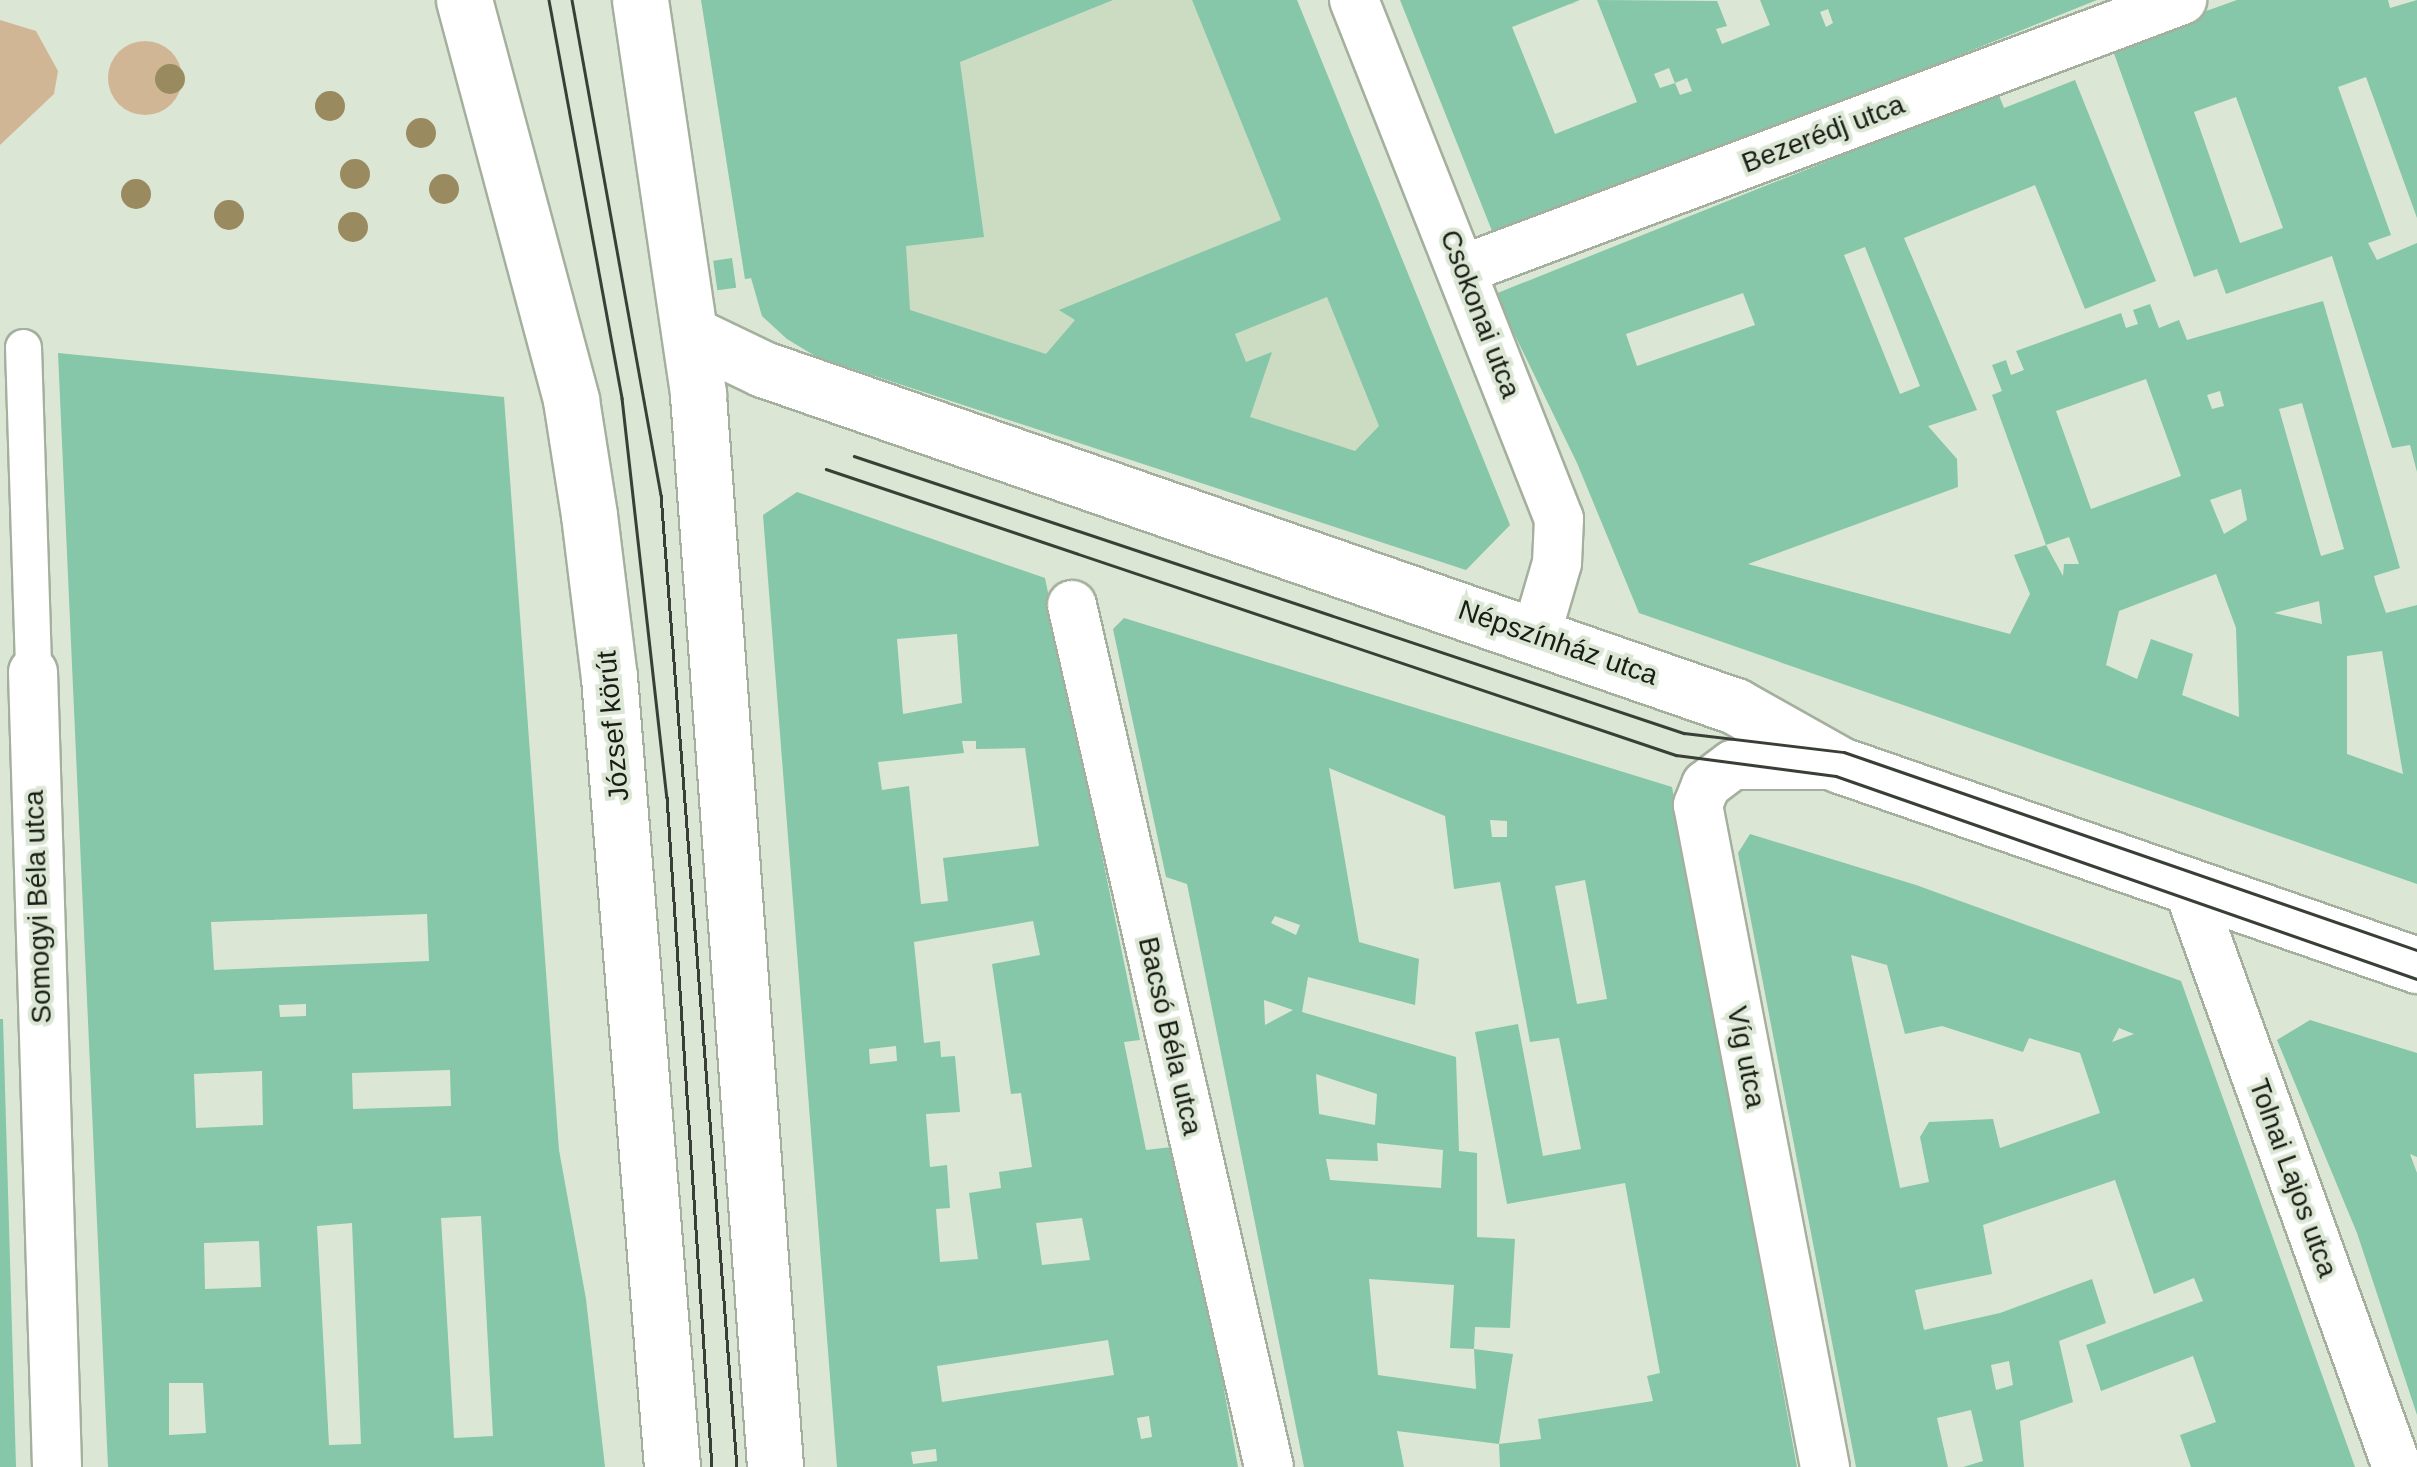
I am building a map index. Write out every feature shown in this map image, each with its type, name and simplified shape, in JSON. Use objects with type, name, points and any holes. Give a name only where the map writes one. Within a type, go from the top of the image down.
[{"type":"main road","name":"József körút","points":[[464,0],[570,400],[589,515],[611,695],[672,1467]]},
{"type":"main road","points":[[640,0],[692,336],[775,1467]]},
{"type":"main road","name":"Népszínház utca","points":[[692,336],[763,368],[1735,706],[1840,765],[2189,890],[2417,964]]},
{"type":"street","name":"Csokonai utca","points":[[1354,0],[1464,269],[1559,520],[1557,563],[1536,635]]},
{"type":"street","name":"Bezerédj utca","points":[[1464,269],[2182,0]]},
{"type":"street","name":"Somogyi Béla utca","points":[[23,347],[33,672],[18,910],[57,1467]]},
{"type":"street","name":"Bacsó Béla utca","points":[[1072,605],[1269,1467]]},
{"type":"street","name":"Víg utca","points":[[1825,1467],[1698,804],[1706,785],[1732,765],[1840,765]]},
{"type":"street","name":"Tolnai Lajos utca","points":[[2189,890],[2397,1467]]},
{"type":"shaded area","points":[[871,0],[1297,0],[1510,525],[1466,570],[817,357],[787,339],[762,316],[752,278],[745,279],[710,50]]},
{"type":"shaded area","points":[[0,20],[36,31],[58,71],[54,94],[0,145]]},
{"type":"shaded area","points":[[145,41],[171,52],[182,78],[171,104],[145,115],[119,104],[108,78],[119,52]]},
{"type":"building","points":[[701,0],[1113,0],[960,62],[984,237],[906,246],[910,310],[1046,354],[1075,320],[1059,310],[1281,220],[1192,0],[1297,0],[1510,525],[1466,570],[817,357],[787,339],[762,316],[751,278],[745,279]],"holes":[[[1327,297],[1379,426],[1355,451],[1250,417],[1272,352],[1246,362],[1235,334]]]},
{"type":"building","points":[[1400,0],[1580,0],[1512,27],[1555,134],[1637,102],[1597,0],[1717,1],[1727,26],[1716,29],[1722,44],[1770,25],[1760,0],[2097,0],[1496,241]],"holes":[[[1828,9],[1833,23],[1826,27],[1820,12]],[[1669,68],[1675,83],[1660,88],[1654,74]],[[1687,78],[1692,91],[1680,95],[1675,83]]]},
{"type":"building","points":[[2237,0],[2388,0],[2390,8],[2417,0],[2417,218],[2366,77],[2338,87],[2391,235],[2368,243],[2377,260],[2417,243],[2417,472],[2410,445],[2392,448],[2332,256],[2226,294],[2217,269],[2194,277],[2111,45]],"holes":[[[2236,97],[2283,228],[2240,243],[2194,112]]]},
{"type":"building","points":[[2075,80],[2156,281],[2085,309],[2035,185],[1904,238],[1977,410],[1928,426],[1957,459],[1958,487],[1748,564],[2010,634],[2030,594],[2014,555],[2046,545],[1992,395],[2002,391],[1992,365],[2006,360],[2011,375],[2024,370],[2016,351],[2121,313],[2126,328],[2138,324],[2133,310],[2150,304],[2159,328],[2179,320],[2187,340],[2323,301],[2400,568],[2374,576],[2376,584],[2386,613],[2417,605],[2417,884],[1639,613],[1577,463],[1495,294],[1998,93],[2004,108]],"holes":[[[1865,247],[1920,386],[1900,394],[1844,255]],[[1743,293],[1755,325],[1637,366],[1626,334]],[[2146,379],[2181,476],[2091,509],[2056,411]],[[2220,391],[2224,406],[2212,409],[2207,395]],[[2302,403],[2344,549],[2321,556],[2279,409]],[[2241,489],[2247,520],[2224,534],[2210,500]],[[2069,537],[2079,564],[2064,564],[2063,576],[2046,545]],[[2216,574],[2236,628],[2239,717],[2182,695],[2193,654],[2151,639],[2137,679],[2106,665],[2119,611]],[[2319,601],[2322,624],[2274,613]],[[2382,651],[2403,774],[2347,754],[2347,656]]]},
{"type":"building","points":[[732,258],[736,288],[717,290],[713,261]]},
{"type":"building","points":[[58,353],[504,397],[559,1150],[586,1299],[605,1467],[108,1467]],"holes":[[[427,914],[429,961],[214,970],[211,922]],[[306,1004],[306,1016],[280,1017],[279,1005]],[[450,1070],[451,1106],[353,1109],[352,1073]],[[262,1071],[263,1125],[196,1128],[194,1074]],[[481,1216],[493,1436],[454,1438],[441,1218]],[[352,1223],[361,1444],[329,1445],[317,1226]],[[259,1241],[261,1287],[205,1289],[204,1243]],[[169,1383],[203,1383],[206,1433],[169,1435]]]},
{"type":"building","points":[[797,492],[1045,578],[1140,1040],[1124,1042],[1146,1150],[1180,1146],[1238,1467],[837,1467],[763,515]],"holes":[[[957,634],[962,703],[903,714],[897,639]],[[962,741],[976,741],[976,749],[1025,748],[1039,846],[943,858],[948,901],[921,904],[909,786],[882,790],[878,762],[964,753]],[[1033,921],[1040,955],[992,964],[1011,1094],[1021,1093],[1032,1167],[999,1172],[1001,1188],[969,1193],[978,1259],[940,1262],[936,1209],[950,1208],[947,1165],[930,1167],[926,1114],[960,1112],[955,1056],[941,1057],[940,1041],[924,1043],[914,942]],[[896,1046],[897,1061],[870,1064],[869,1049]],[[1082,1218],[1090,1260],[1042,1265],[1036,1223]],[[1108,1340],[1114,1375],[942,1402],[937,1366]],[[1149,1416],[1152,1437],[1141,1439],[1137,1418]],[[936,1449],[937,1461],[913,1464],[911,1452]]]},
{"type":"building","points":[[1124,618],[1672,787],[1797,1467],[1500,1467],[1499,1444],[1397,1431],[1404,1467],[1304,1467],[1187,884],[1166,877],[1113,629]],"holes":[[[1329,768],[1445,816],[1454,889],[1500,882],[1530,1042],[1559,1038],[1581,1149],[1543,1156],[1518,1024],[1475,1032],[1507,1204],[1625,1183],[1660,1373],[1647,1376],[1653,1401],[1538,1419],[1541,1439],[1499,1444],[1513,1354],[1474,1349],[1475,1327],[1510,1328],[1515,1239],[1477,1237],[1477,1153],[1459,1151],[1456,1057],[1302,1012],[1308,977],[1415,1005],[1419,959],[1359,942]],[[1490,820],[1507,821],[1507,837],[1492,837]],[[1585,880],[1607,999],[1577,1004],[1555,886]],[[1275,916],[1300,925],[1296,935],[1271,923]],[[1264,1000],[1293,1010],[1265,1025]],[[1316,1074],[1377,1094],[1375,1125],[1319,1114]],[[1377,1143],[1443,1150],[1441,1188],[1330,1180],[1326,1159],[1378,1161]],[[1369,1279],[1454,1285],[1450,1348],[1474,1349],[1476,1389],[1378,1375]]]},
{"type":"building","points":[[1750,834],[1916,885],[2181,981],[2355,1467],[2191,1467],[2180,1435],[2216,1422],[2193,1356],[2101,1391],[2086,1345],[2203,1301],[2194,1278],[2154,1294],[2115,1180],[1983,1225],[1992,1274],[1915,1290],[1924,1330],[2000,1313],[2092,1279],[2106,1323],[2059,1341],[2073,1402],[2020,1421],[2024,1467],[1963,1467],[1983,1461],[1971,1410],[1937,1418],[1948,1467],[1856,1467],[1738,853]],"holes":[[[1851,955],[1887,965],[1905,1034],[1942,1026],[2023,1052],[2029,1038],[2080,1053],[2100,1113],[2000,1148],[1993,1119],[1929,1122],[1920,1137],[1929,1182],[1900,1188]],[[2119,1028],[2134,1034],[2112,1042]],[[2009,1361],[2013,1385],[1996,1390],[1991,1365]]]},
{"type":"building","points":[[3,1019],[16,1467],[0,1467]]},
{"type":"building","points":[[2310,1020],[2417,1053],[2417,1157],[2410,1154],[2417,1173],[2417,1415],[2357,1233],[2277,1040]]},
{"type":"tram line","points":[[549,0],[622,398],[667,797],[712,1467]]},
{"type":"tram line","points":[[572,0],[661,495],[737,1467]]},
{"type":"tram line","points":[[854,456],[1684,733],[1844,752],[2417,950]]},
{"type":"tram line","points":[[826,469],[1676,755],[1836,776],[2417,979]]}]
